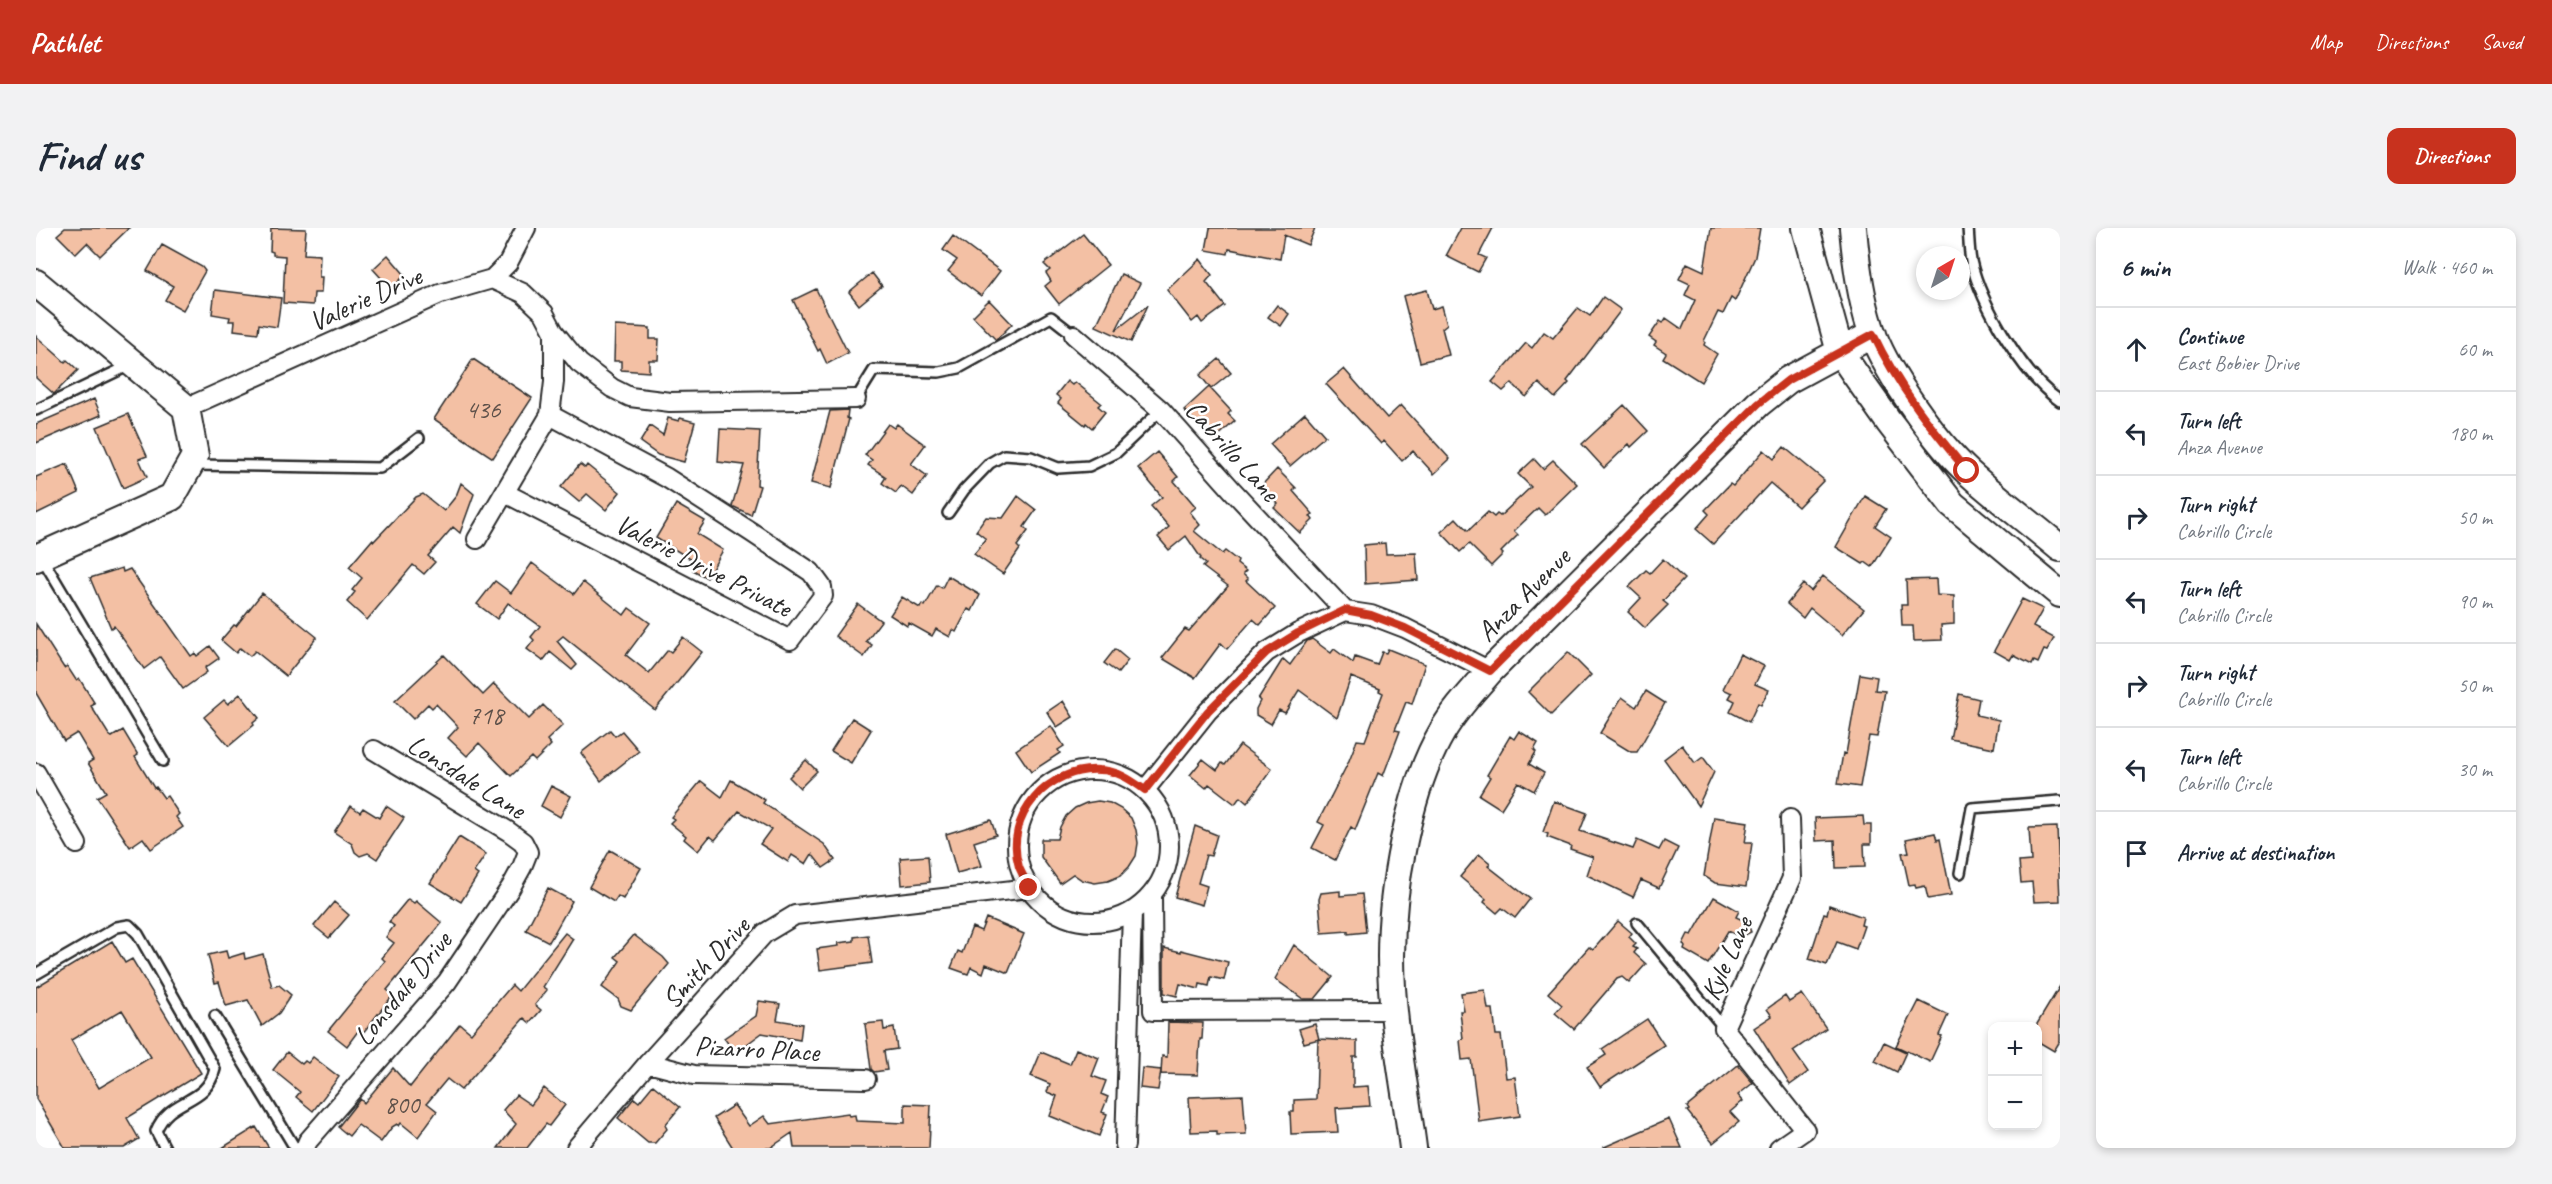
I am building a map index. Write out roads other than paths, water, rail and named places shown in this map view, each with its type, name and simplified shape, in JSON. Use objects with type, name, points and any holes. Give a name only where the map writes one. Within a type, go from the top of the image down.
[{"type":"street","points":[[526,228],[508,263],[492,279],[523,293],[544,313],[554,332],[579,363],[612,388],[630,397],[670,402],[856,399]]},
{"type":"street","points":[[1806,228],[1840,352],[1889,422],[1952,504],[2060,594]]},
{"type":"street","points":[[1853,228],[1857,266],[1873,334],[1885,360],[1922,417],[1967,471],[2060,549]]},
{"type":"street","name":"Valerie Drive","points":[[186,408],[440,294],[492,279]]},
{"type":"street","points":[[36,283],[186,408],[195,456],[172,497],[38,557]]},
{"type":"street","points":[[477,539],[550,415],[554,382],[554,332]]},
{"type":"street","name":"Anza Avenue","points":[[1413,1148],[1395,1010],[1391,958],[1394,905],[1407,827],[1422,775],[1441,734],[1455,712],[1490,671],[1758,404],[1788,380],[1873,334]]},
{"type":"street","name":"Cabrillo Lane","points":[[1074,335],[1161,411],[1345,610]]},
{"type":"street","name":"Valerie Drive Private","points":[[505,493],[790,640],[823,596],[822,587],[811,572],[781,552],[667,478],[550,415]]},
{"type":"street","points":[[1145,790],[1208,711],[1267,652],[1298,633],[1345,610],[1371,615],[1405,628],[1490,671]]},
{"type":"street","name":"Lonsdale Lane","points":[[374,750],[508,831],[523,842],[528,852]]},
{"type":"street","points":[[1101,770],[1125,776],[1145,790],[1159,808],[1168,830],[1169,853],[1164,875],[1152,895],[1132,912],[1110,920],[1087,922],[1065,916],[1045,905],[1029,888],[1019,866],[1016,841],[1022,817],[1035,796],[1053,780],[1076,771],[1101,770]]},
{"type":"street","points":[[36,773],[77,844]]},
{"type":"street","name":"Kyle Lane","points":[[1779,1148],[1805,1130],[1725,1028],[1792,878],[1790,819]]},
{"type":"street","name":"Lonsdale Drive","points":[[305,1148],[308,1141],[447,982],[511,887],[528,852]]},
{"type":"street","name":"Smith Drive","points":[[576,1148],[648,1063],[765,933],[795,915],[1029,888]]},
{"type":"street","points":[[1152,895],[1153,1011],[1395,1010]]},
{"type":"street","points":[[1125,1145],[1132,912]]},
{"type":"street","name":"Pizarro Place","points":[[648,1063],[694,1075],[866,1079]]},
{"type":"lane","points":[[1968,228],[1971,261],[1991,315],[2035,379],[2060,401]]},
{"type":"lane","points":[[856,399],[874,370],[939,372],[959,368],[1052,317],[1074,335]]},
{"type":"lane","points":[[36,410],[132,364]]},
{"type":"lane","points":[[948,513],[964,490],[990,463],[1004,455],[1031,457],[1058,468],[1089,466],[1116,453],[1161,411]]},
{"type":"lane","points":[[190,465],[380,468],[419,438]]},
{"type":"lane","points":[[38,557],[163,761]]},
{"type":"lane","points":[[1960,873],[1972,808],[2060,801]]},
{"type":"lane","points":[[1637,923],[1725,1028]]},
{"type":"lane","points":[[36,974],[117,927],[129,925],[138,934],[215,1069],[207,1090],[168,1111],[160,1120],[156,1131],[165,1148]]},
{"type":"lane","points":[[215,1016],[295,1148]]}]
